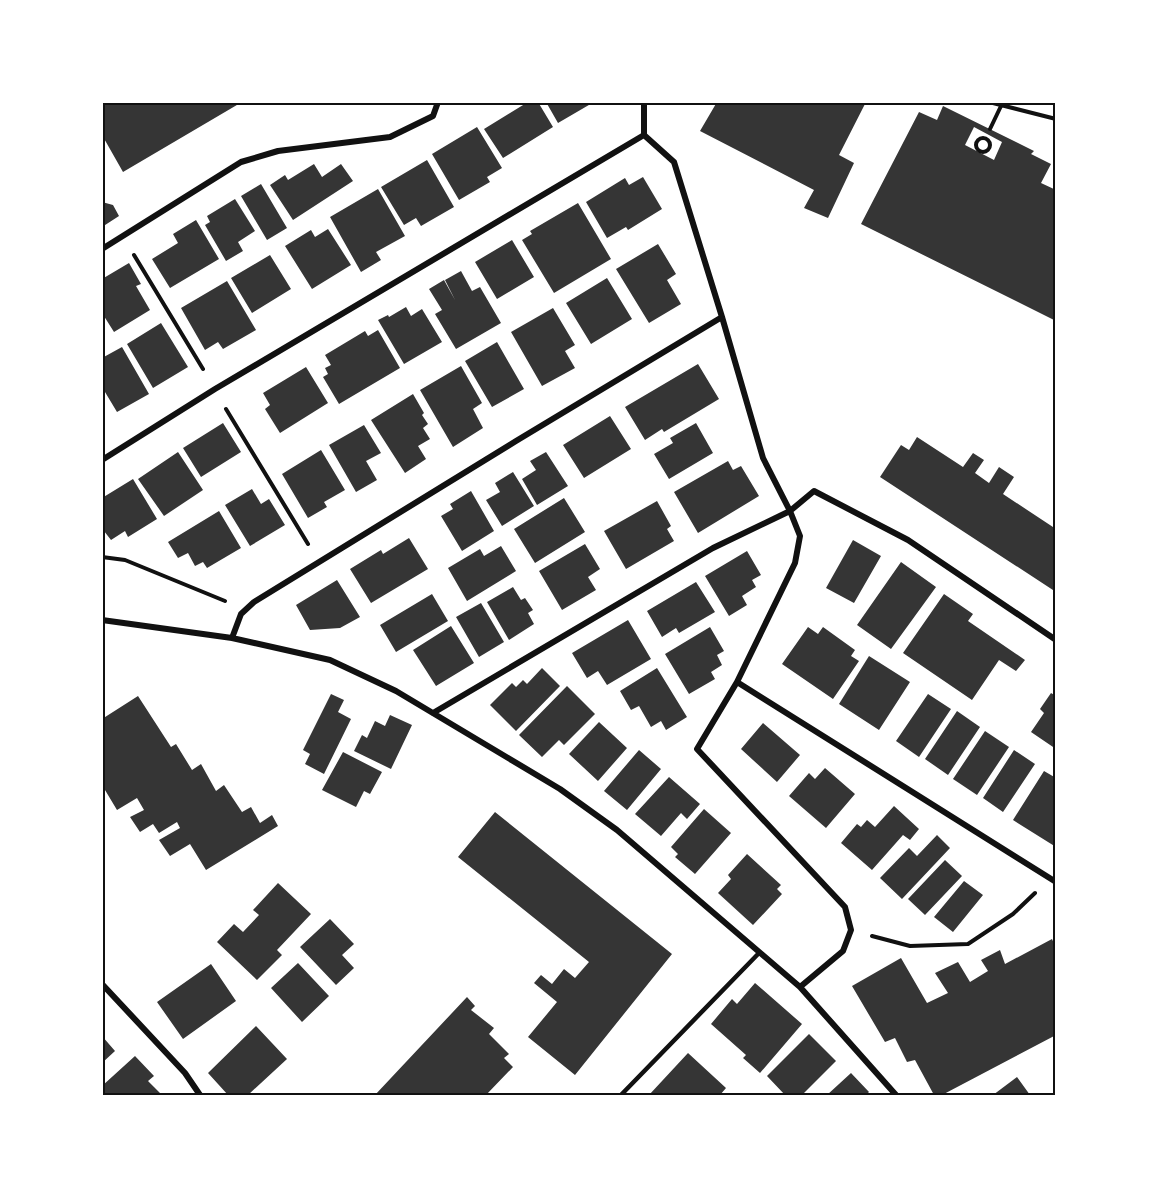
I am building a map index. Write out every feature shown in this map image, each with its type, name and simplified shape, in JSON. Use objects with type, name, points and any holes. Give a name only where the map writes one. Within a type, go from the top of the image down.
[{"type":"street","points":[[102,249],[241,162],[278,151],[390,137],[433,116],[438,102]]},
{"type":"street","points":[[644,102],[644,135],[674,162],[723,317],[763,458],[800,536],[795,562],[737,682],[697,749],[845,907],[851,930],[843,951],[800,987]]},
{"type":"street","points":[[102,460],[215,389],[644,135]]},
{"type":"street","points":[[232,638],[241,615],[255,602],[723,317]]},
{"type":"street","points":[[433,713],[713,548],[790,511],[814,491],[908,540],[1056,640]]},
{"type":"street","points":[[102,620],[232,638],[330,660],[396,691],[433,713],[560,789],[617,830],[800,987],[896,1095]]},
{"type":"street","points":[[737,682],[1056,882]]},
{"type":"street","points":[[102,984],[184,1073],[200,1095]]},
{"type":"lane","points":[[621,1095],[759,953]]},
{"type":"path","points":[[989,102],[1056,119]]},
{"type":"path","points":[[990,129],[1001,106]]},
{"type":"path","points":[[987,137],[989,148],[980,152],[977,142],[987,137]]},
{"type":"path","points":[[133,252],[200,363]]},
{"type":"path","points":[[222,402],[310,547]]},
{"type":"path","points":[[102,557],[124,560],[221,598]]},
{"type":"path","points":[[851,930],[910,946],[968,944],[1014,914],[1049,879]]},
{"type":"building","points":[[102,102],[242,102],[123,172],[102,135]]},
{"type":"building","points":[[528,102],[538,102],[553,127],[503,158],[484,129]]},
{"type":"building","points":[[546,102],[594,102],[558,123]]},
{"type":"building","points":[[717,102],[866,102],[839,155],[854,163],[828,218],[804,208],[814,190],[700,131]]},
{"type":"building","points":[[943,106],[1034,151],[1031,154],[1051,164],[1041,183],[1056,190],[1056,321],[861,224],[919,112],[937,120]],"holes":[[[974,127],[1002,142],[994,160],[965,145]]]},
{"type":"building","points":[[477,127],[502,168],[487,177],[490,182],[459,200],[432,154]]},
{"type":"building","points":[[427,160],[454,207],[421,226],[416,218],[404,225],[381,187]]},
{"type":"building","points":[[314,164],[322,177],[341,164],[353,181],[293,220],[270,185],[285,175],[288,180]]},
{"type":"building","points":[[643,177],[662,209],[628,230],[626,227],[607,238],[586,202],[625,178],[629,185]]},
{"type":"building","points":[[261,184],[287,228],[267,240],[241,196]]},
{"type":"building","points":[[378,189],[405,236],[376,252],[381,260],[361,272],[330,217]]},
{"type":"building","points":[[235,199],[255,231],[238,242],[243,251],[226,261],[205,225],[210,222],[207,216]]},
{"type":"building","points":[[102,202],[113,205],[119,216],[102,227]]},
{"type":"building","points":[[578,203],[611,259],[554,293],[522,240],[532,234],[530,231]]},
{"type":"building","points":[[196,220],[219,259],[170,288],[152,259],[178,243],[173,234]]},
{"type":"building","points":[[328,229],[351,265],[312,289],[285,246],[311,230],[315,237]]},
{"type":"building","points":[[512,240],[534,277],[497,299],[475,262]]},
{"type":"building","points":[[658,244],[676,274],[667,280],[681,304],[649,323],[616,269]]},
{"type":"building","points":[[270,255],[291,289],[252,313],[231,278]]},
{"type":"building","points":[[129,263],[141,284],[136,286],[150,310],[114,332],[102,313],[102,279]]},
{"type":"building","points":[[461,271],[472,291],[480,287],[501,323],[456,349],[435,314],[442,310],[429,289],[444,280],[455,300],[445,280]]},
{"type":"building","points":[[607,278],[632,319],[591,344],[566,303]]},
{"type":"building","points":[[227,281],[256,330],[223,349],[218,342],[205,350],[181,308]]},
{"type":"building","points":[[406,307],[411,316],[422,309],[442,342],[404,364],[378,320],[388,315],[389,317]]},
{"type":"building","points":[[553,308],[575,345],[565,351],[575,368],[542,386],[511,332]]},
{"type":"building","points":[[161,323],[188,367],[153,388],[127,344]]},
{"type":"building","points":[[378,330],[400,368],[339,404],[323,377],[328,374],[325,368],[331,365],[325,355],[365,331],[368,336]]},
{"type":"building","points":[[497,342],[524,389],[492,407],[465,361]]},
{"type":"building","points":[[122,347],[149,394],[117,412],[102,387],[102,358]]},
{"type":"building","points":[[698,364],[719,399],[664,432],[662,429],[645,440],[625,407]]},
{"type":"building","points":[[461,366],[482,403],[473,409],[483,428],[453,447],[420,390]]},
{"type":"building","points":[[306,367],[328,403],[280,433],[265,409],[270,405],[263,393]]},
{"type":"building","points":[[413,394],[424,413],[422,415],[428,424],[423,428],[430,439],[418,446],[426,459],[405,473],[371,420]]},
{"type":"building","points":[[610,416],[631,449],[584,478],[563,445]]},
{"type":"building","points":[[223,423],[241,452],[201,477],[183,448]]},
{"type":"building","points":[[696,423],[713,453],[669,479],[654,454],[673,443],[670,438]]},
{"type":"building","points":[[364,425],[381,453],[366,461],[377,480],[356,492],[329,445]]},
{"type":"building","points":[[917,437],[963,467],[973,453],[984,460],[975,473],[989,483],[999,467],[1014,477],[1003,494],[1056,529],[1056,592],[880,477],[901,445],[909,450]]},
{"type":"building","points":[[321,450],[345,490],[324,502],[327,507],[308,518],[282,474]]},
{"type":"building","points":[[178,452],[203,490],[164,516],[138,479]]},
{"type":"building","points":[[546,452],[568,486],[537,505],[522,479],[536,470],[530,461]]},
{"type":"building","points":[[728,461],[733,470],[741,466],[759,496],[698,533],[674,492]]},
{"type":"building","points":[[513,472],[534,506],[502,526],[486,500],[500,492],[495,483]]},
{"type":"building","points":[[133,479],[157,519],[128,537],[125,531],[111,540],[104,531],[102,532],[102,498]]},
{"type":"building","points":[[252,489],[261,504],[269,499],[285,525],[250,546],[225,505]]},
{"type":"building","points":[[471,491],[494,531],[462,551],[441,516],[453,509],[450,504]]},
{"type":"building","points":[[564,498],[585,532],[535,563],[514,529]]},
{"type":"building","points":[[657,501],[671,526],[667,529],[674,541],[626,569],[604,531]]},
{"type":"building","points":[[219,511],[241,548],[207,568],[203,562],[195,566],[188,553],[178,558],[168,542]]},
{"type":"building","points":[[409,538],[428,569],[371,603],[350,569],[381,550],[383,554]]},
{"type":"building","points":[[853,540],[881,556],[854,603],[826,588]]},
{"type":"building","points":[[585,544],[600,569],[588,577],[596,590],[562,610],[539,571]]},
{"type":"building","points":[[501,546],[516,571],[467,601],[448,568],[480,549],[484,556]]},
{"type":"building","points":[[747,551],[761,575],[752,580],[756,587],[742,596],[747,605],[729,616],[705,576]]},
{"type":"building","points":[[901,562],[936,587],[891,649],[857,625]]},
{"type":"building","points":[[337,580],[360,617],[340,628],[310,630],[296,605]]},
{"type":"building","points":[[696,582],[715,612],[679,633],[676,628],[662,637],[647,611]]},
{"type":"building","points":[[513,587],[521,600],[525,598],[533,610],[528,613],[534,624],[509,640],[487,602]]},
{"type":"building","points":[[432,594],[448,621],[396,652],[380,625]]},
{"type":"building","points":[[944,594],[973,614],[968,621],[1025,660],[1016,671],[999,660],[972,700],[903,653]]},
{"type":"building","points":[[481,603],[504,642],[479,657],[456,617]]},
{"type":"building","points":[[628,620],[651,659],[607,685],[598,671],[587,678],[572,653]]},
{"type":"building","points":[[451,626],[474,663],[436,686],[413,650]]},
{"type":"building","points":[[710,627],[724,651],[717,655],[722,665],[711,672],[715,679],[689,694],[665,654]]},
{"type":"building","points":[[808,627],[818,634],[823,627],[855,650],[851,656],[859,661],[833,699],[782,664]]},
{"type":"building","points":[[869,656],[910,682],[879,730],[839,704]]},
{"type":"building","points":[[542,668],[560,686],[516,731],[490,705],[512,683],[516,687],[523,680],[527,684]]},
{"type":"building","points":[[657,668],[687,717],[666,730],[661,721],[651,727],[639,706],[631,710],[620,691]]},
{"type":"building","points":[[567,686],[595,714],[564,745],[559,740],[542,757],[519,735]]},
{"type":"building","points":[[1051,693],[1056,696],[1056,749],[1031,732],[1044,713],[1040,709]]},
{"type":"building","points":[[331,694],[344,700],[338,712],[351,719],[324,774],[305,764],[310,754],[303,750]]},
{"type":"building","points":[[928,694],[951,709],[919,757],[896,741]]},
{"type":"building","points":[[138,696],[171,747],[176,744],[192,770],[201,764],[216,791],[224,785],[242,812],[251,807],[260,823],[272,815],[278,826],[206,870],[190,844],[170,856],[159,840],[180,828],[177,822],[159,833],[153,824],[140,832],[130,817],[144,810],[137,798],[117,810],[102,785],[102,719]]},
{"type":"building","points":[[957,711],[980,727],[948,775],[925,759]]},
{"type":"building","points":[[390,715],[412,725],[391,769],[354,751],[362,735],[367,738],[375,721],[385,726]]},
{"type":"building","points":[[599,722],[627,748],[598,781],[569,754]]},
{"type":"building","points":[[763,723],[800,755],[777,782],[741,749]]},
{"type":"building","points":[[985,731],[1009,747],[977,795],[953,779]]},
{"type":"building","points":[[639,750],[661,769],[627,810],[604,791]]},
{"type":"building","points":[[1014,750],[1035,764],[1003,812],[983,798]]},
{"type":"building","points":[[343,752],[382,772],[370,794],[364,791],[356,807],[322,790]]},
{"type":"building","points":[[825,768],[855,794],[826,828],[789,796],[809,773],[815,779]]},
{"type":"building","points":[[1044,771],[1056,778],[1056,847],[1013,820]]},
{"type":"building","points":[[669,777],[700,804],[687,819],[681,813],[661,836],[635,814]]},
{"type":"building","points":[[894,806],[919,829],[910,840],[903,835],[872,870],[841,843],[857,824],[861,827],[867,820],[875,827]]},
{"type":"building","points":[[704,809],[731,833],[695,874],[675,857],[678,854],[671,847]]},
{"type":"building","points":[[495,812],[672,954],[575,1075],[528,1037],[557,1002],[534,983],[541,975],[552,984],[564,969],[575,978],[589,962],[458,857]]},
{"type":"building","points":[[937,835],[950,848],[902,899],[880,878],[909,848],[917,856]]},
{"type":"building","points":[[747,854],[781,885],[777,889],[782,894],[753,925],[718,893],[731,879],[728,875]]},
{"type":"building","points":[[945,860],[962,876],[925,915],[908,899]]},
{"type":"building","points":[[964,881],[983,895],[953,932],[934,917]]},
{"type":"building","points":[[278,883],[311,914],[277,950],[282,955],[257,980],[217,942],[234,924],[243,932],[259,915],[253,910]]},
{"type":"building","points":[[330,919],[354,944],[342,955],[354,968],[336,985],[300,947]]},
{"type":"building","points":[[1052,939],[1056,948],[1056,1035],[942,1095],[934,1095],[915,1060],[907,1062],[895,1038],[885,1042],[852,986],[901,958],[927,1003],[948,993],[935,973],[958,962],[970,982],[988,971],[981,960],[1000,950],[1005,964]]},
{"type":"building","points":[[298,963],[329,996],[302,1022],[271,988]]},
{"type":"building","points":[[211,964],[236,1001],[183,1039],[157,1002]]},
{"type":"building","points":[[755,983],[802,1024],[760,1073],[743,1058],[746,1055],[711,1024],[732,999],[737,1004]]},
{"type":"building","points":[[467,997],[475,1006],[471,1010],[494,1028],[489,1034],[509,1054],[504,1058],[513,1067],[486,1095],[375,1095]]},
{"type":"building","points":[[256,1026],[287,1059],[248,1095],[228,1095],[208,1073]]},
{"type":"building","points":[[809,1034],[836,1061],[802,1095],[785,1095],[767,1076]]},
{"type":"building","points":[[102,1036],[115,1051],[102,1063]]},
{"type":"building","points":[[688,1053],[726,1088],[720,1095],[649,1095]]},
{"type":"building","points":[[135,1056],[154,1076],[148,1081],[162,1095],[102,1095],[102,1086]]},
{"type":"building","points":[[851,1073],[869,1092],[866,1095],[827,1095]]},
{"type":"building","points":[[1017,1077],[1030,1095],[993,1095]]}]
